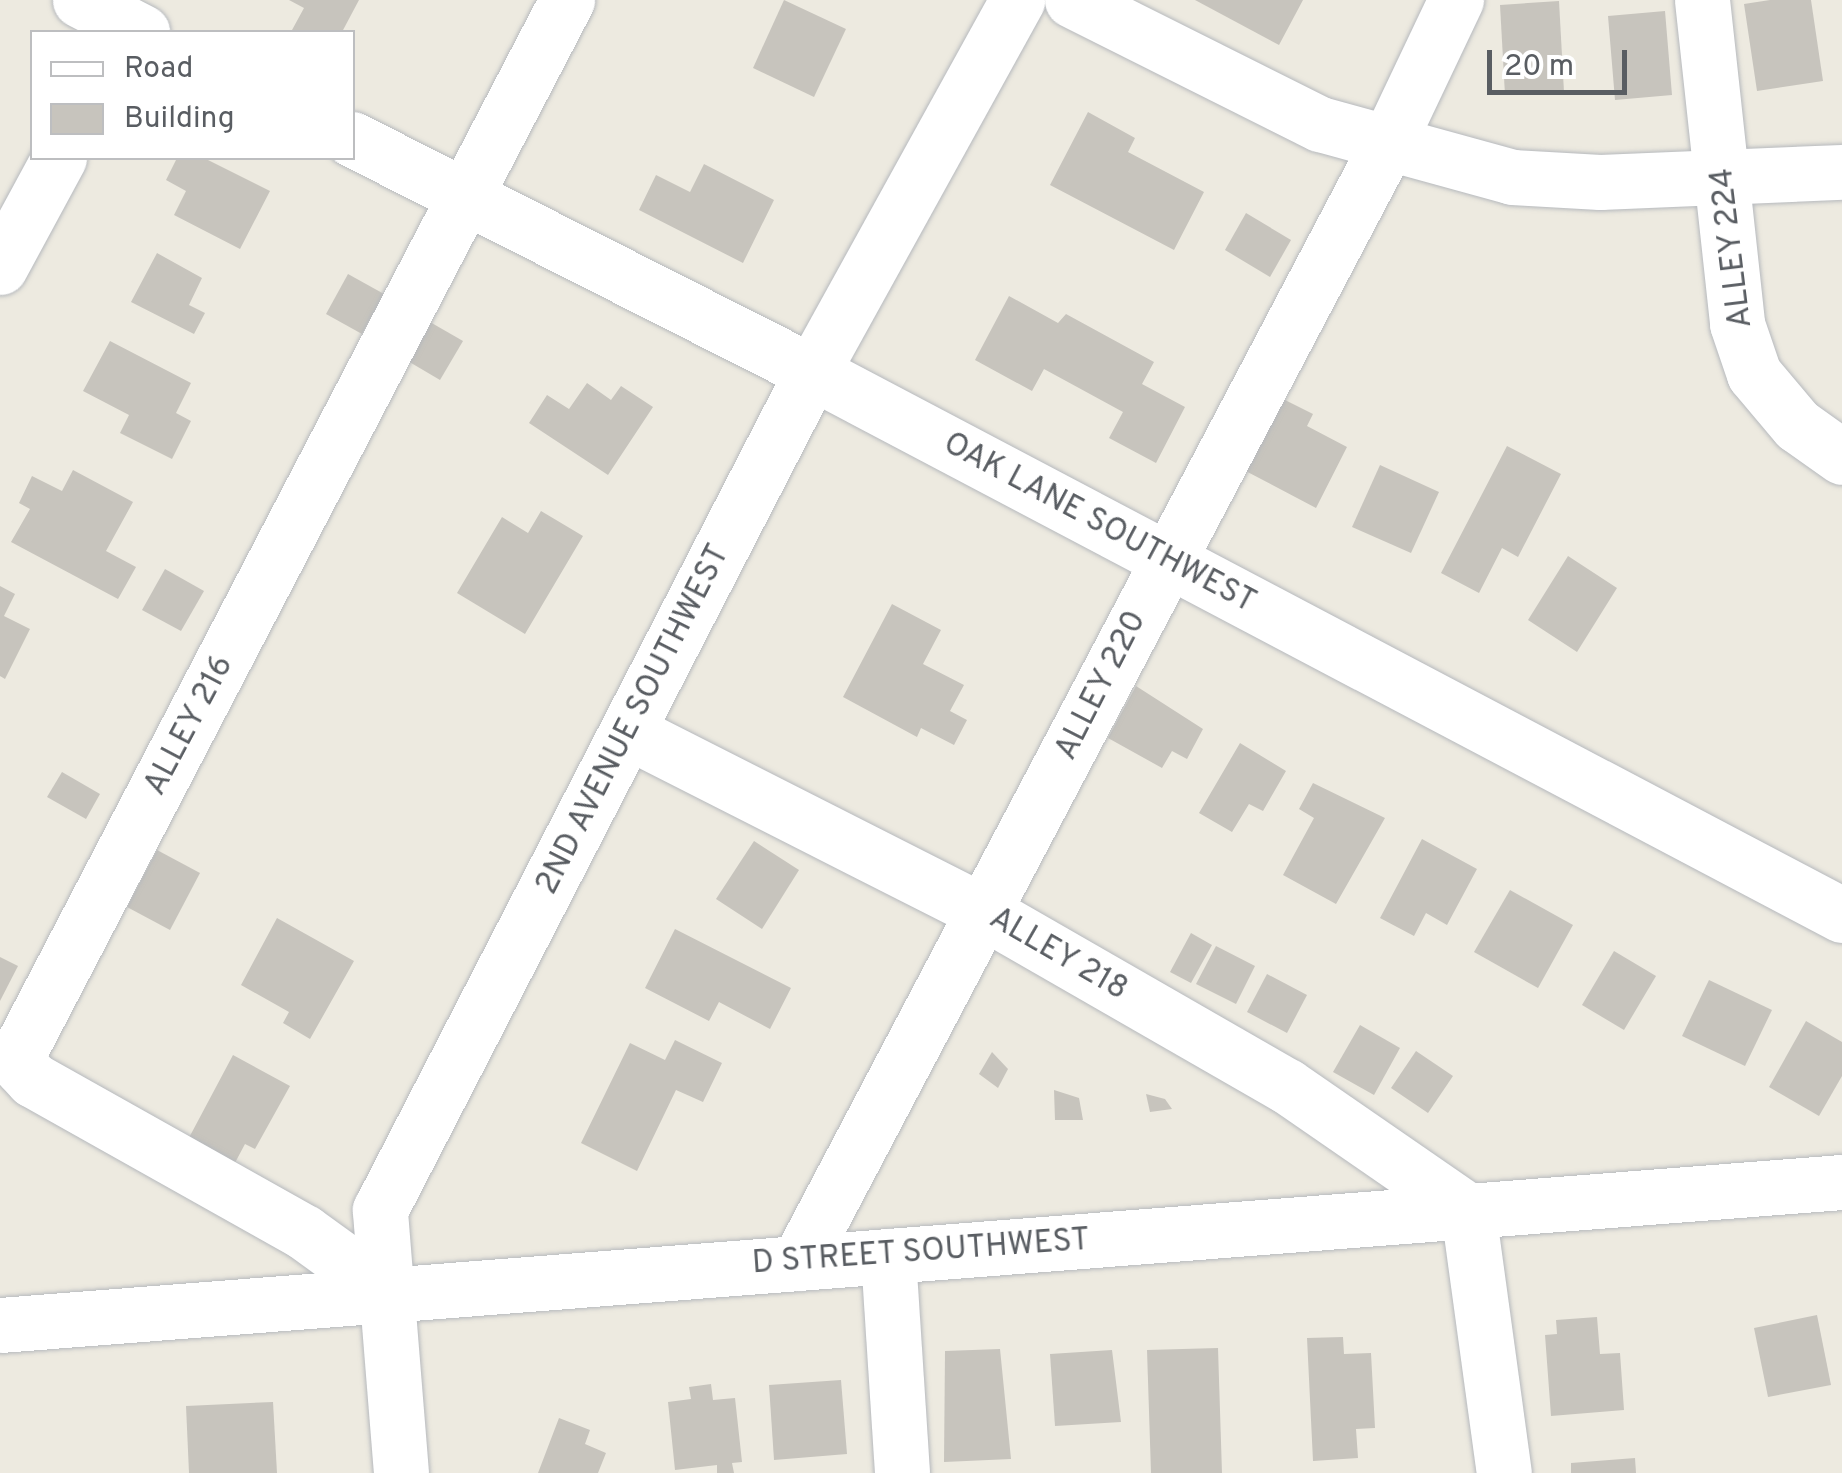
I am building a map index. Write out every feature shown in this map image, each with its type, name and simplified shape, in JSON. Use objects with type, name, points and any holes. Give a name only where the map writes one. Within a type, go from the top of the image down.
[{"type":"street","points":[[80,0],[136,23]]},
{"type":"street","name":"ALLEY 216","points":[[391,1294],[304,1232],[33,1080],[21,1066],[20,1050],[567,0]]},
{"type":"street","name":"2ND AVENUE SOUTHWEST","points":[[401,1473],[391,1294],[380,1210],[812,372],[1017,0]]},
{"type":"street","points":[[1072,0],[1320,124],[1512,177],[1725,178],[1842,172]]},
{"type":"street","name":"ALLEY 220","points":[[798,1263],[1387,145],[1456,0]]},
{"type":"street","name":"ALLEY 224","points":[[1702,0],[1725,178],[1736,324],[1754,374],[1797,426],[1842,457]]},
{"type":"street","name":"OAK LANE SOUTHWEST","points":[[355,141],[812,372],[1842,916]]},
{"type":"street","points":[[0,267],[58,160]]},
{"type":"street","name":"ALLEY 218","points":[[629,732],[984,912],[1286,1086],[1468,1211]]},
{"type":"street","name":"D STREET SOUTHWEST","points":[[0,1325],[1842,1182]]},
{"type":"street","points":[[1468,1211],[1504,1473]]},
{"type":"street","points":[[888,1256],[902,1473]]},
{"type":"building","points":[[289,0],[359,0],[343,30],[292,30],[304,8]]},
{"type":"building","points":[[784,0],[846,29],[814,97],[753,68]]},
{"type":"building","points":[[1195,0],[1303,0],[1279,45]]},
{"type":"building","points":[[1811,0],[1823,81],[1757,91],[1744,4]]},
{"type":"building","points":[[1559,1],[1564,92],[1505,95],[1500,5]]},
{"type":"building","points":[[1665,11],[1672,95],[1615,100],[1608,16]]},
{"type":"building","points":[[1088,112],[1135,138],[1128,152],[1204,192],[1174,250],[1050,185]]},
{"type":"building","points":[[176,160],[208,160],[270,191],[240,249],[174,215],[186,191],[166,180]]},
{"type":"building","points":[[704,164],[774,200],[743,263],[639,210],[656,175],[690,192]]},
{"type":"building","points":[[1246,213],[1291,240],[1270,277],[1225,250]]},
{"type":"building","points":[[157,253],[202,278],[189,305],[205,313],[194,334],[131,302]]},
{"type":"building","points":[[348,274],[384,294],[362,334],[326,314]]},
{"type":"building","points":[[1009,296],[1058,323],[1066,314],[1154,362],[1142,384],[1185,407],[1156,463],[1109,438],[1123,412],[1044,369],[1032,391],[975,360]]},
{"type":"building","points":[[423,318],[463,341],[440,380],[401,357]]},
{"type":"building","points":[[110,341],[191,383],[176,413],[191,421],[172,459],[120,433],[129,415],[83,391]]},
{"type":"building","points":[[587,383],[611,400],[621,386],[653,407],[608,475],[529,423],[547,395],[569,409]]},
{"type":"building","points":[[1275,395],[1313,414],[1307,426],[1347,447],[1316,508],[1238,467]]},
{"type":"building","points":[[1507,446],[1561,474],[1518,557],[1502,548],[1479,593],[1441,573]]},
{"type":"building","points":[[1380,465],[1439,492],[1411,553],[1352,527]]},
{"type":"building","points":[[73,470],[133,502],[106,551],[136,567],[118,599],[11,542],[30,509],[19,503],[32,476],[62,491]]},
{"type":"building","points":[[541,511],[583,536],[525,634],[457,593],[502,517],[528,533]]},
{"type":"building","points":[[1568,556],[1617,588],[1577,652],[1528,620]]},
{"type":"building","points":[[165,569],[204,591],[181,631],[142,610]]},
{"type":"building","points":[[0,586],[15,594],[4,616],[30,629],[5,679],[0,676]]},
{"type":"building","points":[[892,604],[941,630],[923,664],[964,685],[950,711],[967,720],[954,745],[921,728],[917,737],[843,697]]},
{"type":"building","points":[[1136,686],[1203,729],[1187,759],[1172,751],[1162,768],[1108,738]]},
{"type":"building","points":[[1240,743],[1286,771],[1263,811],[1249,804],[1232,832],[1199,813]]},
{"type":"building","points":[[62,772],[100,794],[86,819],[47,797]]},
{"type":"building","points":[[1313,783],[1385,818],[1336,904],[1283,875],[1314,818],[1299,809]]},
{"type":"building","points":[[1422,839],[1477,869],[1447,925],[1426,913],[1414,936],[1380,918]]},
{"type":"building","points":[[754,841],[799,870],[762,929],[716,899]]},
{"type":"building","points":[[157,850],[200,873],[170,930],[127,907]]},
{"type":"building","points":[[1510,890],[1573,925],[1538,988],[1474,952]]},
{"type":"building","points":[[277,918],[354,961],[310,1039],[283,1023],[289,1012],[241,985]]},
{"type":"building","points":[[675,929],[791,988],[770,1029],[719,1002],[709,1021],[645,988]]},
{"type":"building","points":[[1191,933],[1212,945],[1191,983],[1170,972]]},
{"type":"building","points":[[1216,946],[1255,966],[1236,1004],[1196,984]]},
{"type":"building","points":[[1614,951],[1656,976],[1624,1030],[1582,1005]]},
{"type":"building","points":[[0,957],[18,966],[0,1001]]},
{"type":"building","points":[[1267,974],[1307,995],[1287,1033],[1247,1012]]},
{"type":"building","points":[[1709,980],[1772,1010],[1745,1066],[1682,1036]]},
{"type":"building","points":[[1806,1021],[1842,1042],[1842,1076],[1819,1116],[1769,1087]]},
{"type":"building","points":[[1360,1025],[1400,1048],[1374,1095],[1333,1072]]},
{"type":"building","points":[[675,1040],[722,1063],[703,1102],[676,1090],[637,1171],[581,1143],[630,1043],[665,1060]]},
{"type":"building","points":[[1416,1051],[1453,1076],[1428,1113],[1391,1088]]},
{"type":"building","points":[[992,1052],[1008,1069],[998,1088],[979,1074]]},
{"type":"building","points":[[233,1055],[290,1086],[255,1149],[245,1144],[229,1174],[183,1149]]},
{"type":"building","points":[[1054,1090],[1079,1098],[1083,1120],[1055,1120]]},
{"type":"building","points":[[1146,1094],[1165,1099],[1172,1109],[1150,1112]]},
{"type":"building","points":[[1817,1315],[1831,1385],[1768,1397],[1754,1328]]},
{"type":"building","points":[[1597,1317],[1600,1354],[1620,1353],[1624,1410],[1551,1416],[1545,1335],[1557,1334],[1556,1320]]},
{"type":"building","points":[[1343,1337],[1344,1354],[1371,1353],[1375,1428],[1356,1429],[1358,1458],[1313,1461],[1307,1338]]},
{"type":"building","points":[[1218,1348],[1222,1473],[1151,1473],[1147,1350]]},
{"type":"building","points":[[1000,1349],[1011,1459],[944,1462],[945,1351]]},
{"type":"building","points":[[1112,1350],[1121,1422],[1055,1426],[1050,1354]]},
{"type":"building","points":[[841,1380],[847,1454],[774,1460],[769,1385]]},
{"type":"building","points":[[711,1384],[713,1400],[735,1398],[742,1462],[732,1463],[734,1473],[717,1473],[717,1465],[675,1470],[668,1402],[691,1399],[689,1387]]},
{"type":"building","points":[[273,1402],[277,1473],[189,1473],[186,1406]]},
{"type":"building","points":[[559,1418],[590,1430],[585,1444],[606,1453],[598,1473],[538,1473]]},
{"type":"building","points":[[1635,1458],[1636,1473],[1571,1473],[1571,1463]]}]
